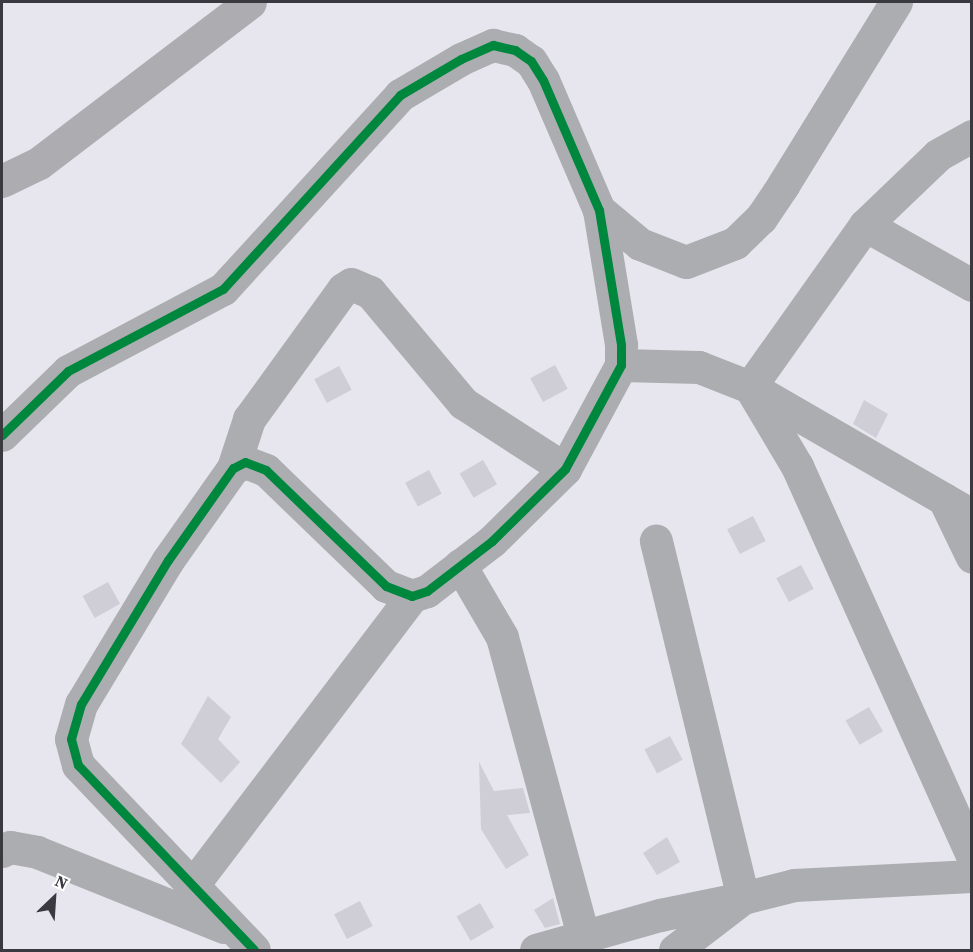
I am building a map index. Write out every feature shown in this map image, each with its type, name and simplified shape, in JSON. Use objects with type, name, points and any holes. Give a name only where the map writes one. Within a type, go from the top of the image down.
[{"type":"main road","points":[[2,181],[39,163],[250,2]]},
{"type":"street","points":[[599,210],[640,244],[686,262],[735,243],[761,218],[896,2]]},
{"type":"street","points":[[2,435],[68,371],[223,289],[400,95],[461,59],[493,45],[515,50],[531,61],[543,80],[599,210],[621,345],[621,365],[565,469],[492,541],[427,591],[412,596],[192,886]]},
{"type":"street","points":[[750,387],[865,225],[938,155],[972,136]]},
{"type":"street","points":[[865,225],[972,285]]},
{"type":"street","points":[[245,941],[78,765],[71,739],[81,704],[168,560],[232,468],[249,419],[343,289],[351,284],[370,292],[464,403],[565,469]]},
{"type":"street","points":[[621,365],[699,367],[750,387],[958,507],[972,557]]},
{"type":"street","points":[[750,387],[797,466],[972,856]]},
{"type":"street","points":[[232,468],[245,462],[256,463],[266,470],[386,586],[412,596]]},
{"type":"street","points":[[656,540],[743,898]]},
{"type":"street","points":[[460,565],[502,637],[584,939]]},
{"type":"street","points":[[2,851],[10,847],[37,852],[245,941]]},
{"type":"street","points":[[536,951],[584,939],[660,915],[827,881],[972,876]]},
{"type":"street","points":[[675,951],[743,898]]},
{"type":"building","points":[[555,365],[568,389],[543,402],[530,378]]},
{"type":"building","points":[[339,366],[352,390],[327,403],[314,379]]},
{"type":"building","points":[[864,400],[888,414],[876,438],[853,424]]},
{"type":"building","points":[[483,460],[497,484],[474,498],[460,474]]},
{"type":"building","points":[[429,470],[442,494],[418,507],[405,483]]},
{"type":"building","points":[[753,516],[766,541],[740,554],[727,529]]},
{"type":"building","points":[[801,565],[814,589],[789,602],[776,578]]},
{"type":"building","points":[[108,582],[120,604],[95,618],[83,596]]},
{"type":"building","points":[[208,696],[231,717],[218,739],[240,762],[221,783],[181,744]]},
{"type":"building","points":[[869,707],[883,731],[860,745],[846,720]]},
{"type":"building","points":[[670,736],[683,760],[657,773],[644,750]]},
{"type":"building","points":[[479,762],[494,791],[523,788],[530,813],[507,815],[529,855],[506,869],[481,829]]},
{"type":"building","points":[[667,837],[680,862],[657,875],[643,853]]},
{"type":"building","points":[[553,898],[560,924],[545,928],[534,910]]},
{"type":"building","points":[[360,901],[373,926],[347,939],[334,914]]},
{"type":"building","points":[[480,903],[494,927],[471,941],[457,916]]},
{"type":"cycle path","points":[[2,435],[68,371],[223,289],[400,95],[461,59],[493,45],[515,50],[531,61],[543,80],[599,210],[621,345],[621,365],[565,469],[492,541],[427,591],[412,596],[386,586],[266,470],[245,462],[233,468],[168,560],[81,704],[71,739],[78,765],[254,950]]}]
